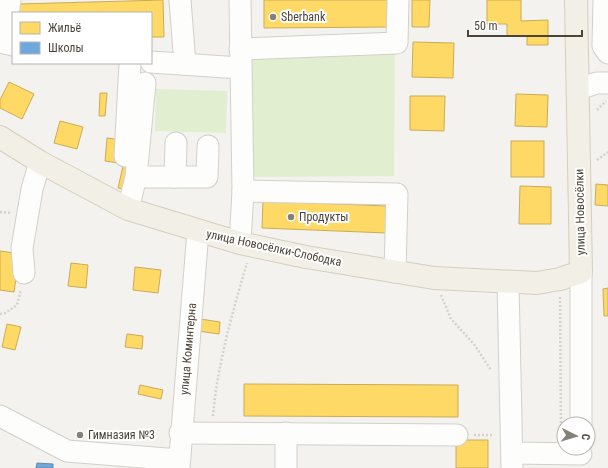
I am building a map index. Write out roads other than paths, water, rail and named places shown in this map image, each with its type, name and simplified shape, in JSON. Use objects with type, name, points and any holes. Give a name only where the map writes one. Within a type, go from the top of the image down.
[{"type":"main road","name":"улица Новосёлки","points":[[576,0],[581,272]]},
{"type":"main road","name":"улица Новосёлки-Слободка","points":[[0,137],[40,162],[128,209],[246,244],[434,278],[515,283],[560,279],[581,272]]},
{"type":"street","points":[[10,0],[4,43],[12,45]]},
{"type":"street","points":[[180,0],[185,64]]},
{"type":"street","points":[[240,0],[242,191],[246,244]]},
{"type":"street","points":[[152,62],[185,64],[396,43],[398,0]]},
{"type":"street","points":[[604,0],[603,46],[608,52]]},
{"type":"street","points":[[577,24],[608,61]]},
{"type":"street","points":[[128,209],[130,170],[130,64]]},
{"type":"street","points":[[130,170],[145,83]]},
{"type":"street","points":[[578,89],[597,83],[608,83]]},
{"type":"street","points":[[175,177],[176,143]]},
{"type":"street","points":[[130,170],[175,177],[207,177],[208,146]]},
{"type":"street","points":[[24,273],[22,248],[32,189],[40,162]]},
{"type":"street","points":[[242,191],[397,194],[395,272]]},
{"type":"street","name":"улица Коминтерна","points":[[179,464],[180,433],[198,231]]},
{"type":"street","name":"улица Новосёлки","points":[[581,272],[581,416]]},
{"type":"street","points":[[515,283],[512,452],[560,454],[581,457]]},
{"type":"street","points":[[0,416],[66,451],[141,463],[179,464]]},
{"type":"street","points":[[180,433],[457,435]]},
{"type":"street","points":[[286,434],[286,468]]},
{"type":"place","name":"Sberbank","points":[[273,17]]},
{"type":"place","name":"Продукты","points":[[291,217]]},
{"type":"place","name":"Гимназия №3","points":[[80,435]]}]
